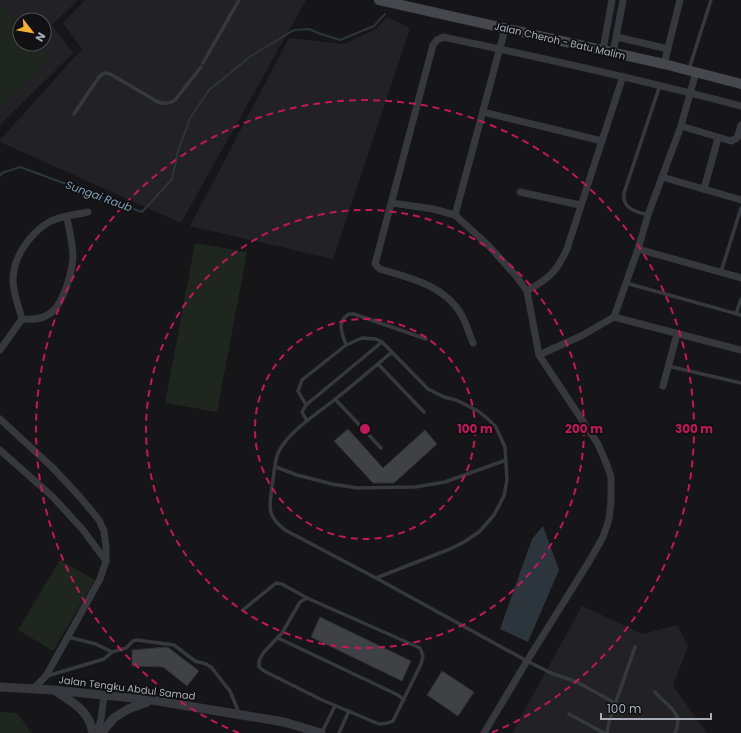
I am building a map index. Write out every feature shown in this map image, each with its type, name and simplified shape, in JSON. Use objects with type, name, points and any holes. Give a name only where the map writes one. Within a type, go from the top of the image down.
[{"type":"main road","name":"Jalan Cheroh - Batu Malim","points":[[379,0],[608,51],[741,84]]},
{"type":"street","points":[[608,51],[612,0]]},
{"type":"street","points":[[608,51],[617,37],[623,0]]},
{"type":"street","points":[[664,64],[680,0]]},
{"type":"street","points":[[455,215],[505,29]]},
{"type":"street","points":[[473,343],[461,314],[443,294],[424,282],[376,267],[375,261],[392,203],[433,45],[437,40],[443,37],[500,49],[623,76],[741,106]]},
{"type":"street","points":[[617,37],[668,49]]},
{"type":"street","points":[[539,355],[581,336],[614,317],[638,249],[648,215],[681,126],[691,93],[692,71]]},
{"type":"street","points":[[527,291],[546,280],[562,259],[623,76]]},
{"type":"street","points":[[483,112],[602,141]]},
{"type":"street","points":[[681,126],[728,141],[734,140],[738,135],[741,125]]},
{"type":"street","points":[[704,189],[718,138]]},
{"type":"street","points":[[662,177],[741,200]]},
{"type":"street","points":[[520,192],[580,205]]},
{"type":"street","points":[[392,203],[433,209],[455,215],[490,246],[516,276],[527,291],[539,355],[598,444],[607,465],[612,486],[609,519],[603,537],[484,733]]},
{"type":"street","points":[[22,320],[13,280],[15,264],[23,247],[35,233],[50,222],[88,212]]},
{"type":"street","points":[[22,320],[42,318],[52,312],[63,294],[71,272],[73,256],[67,217]]},
{"type":"street","points":[[638,249],[741,278]]},
{"type":"street","points":[[614,317],[741,350]]},
{"type":"street","points":[[0,350],[22,320]]},
{"type":"street","points":[[663,386],[677,334]]},
{"type":"street","points":[[0,419],[52,467],[99,520],[104,531],[106,561],[100,579],[46,676],[33,689]]},
{"type":"street","points":[[0,450],[53,497],[83,530],[106,561]]},
{"type":"street","name":"Jalan Tengku Abdul Samad","points":[[0,687],[54,690],[152,700],[284,722],[321,733]]},
{"type":"street","points":[[54,690],[84,712],[92,724],[93,733]]},
{"type":"street","points":[[98,733],[104,696]]},
{"type":"street","points":[[101,733],[114,718],[128,709],[152,700]]},
{"type":"lane","points":[[74,114],[99,77],[103,73],[108,72],[158,102],[165,104],[175,100],[202,65],[239,0]]},
{"type":"lane","points":[[692,71],[711,0]]},
{"type":"lane","points":[[648,215],[634,210],[626,205],[623,198],[661,85]]},
{"type":"lane","points":[[721,272],[741,208]]},
{"type":"lane","points":[[626,282],[741,315]]},
{"type":"lane","points":[[736,314],[741,299]]},
{"type":"lane","points":[[346,345],[340,324],[349,314],[354,314],[426,338]]},
{"type":"lane","points":[[306,405],[298,391],[302,380],[346,345],[362,338],[376,339],[382,342],[428,389],[444,397],[456,400],[488,418],[496,427],[505,447],[507,480],[504,496],[494,515],[479,532],[464,542],[376,578]]},
{"type":"lane","points":[[307,421],[302,412],[306,405],[382,342]]},
{"type":"lane","points":[[392,352],[307,421],[284,443],[278,454],[271,497],[271,513],[273,519],[285,530],[527,661],[551,673],[577,682],[615,703]]},
{"type":"lane","points":[[378,364],[424,412]]},
{"type":"lane","points":[[668,366],[741,383]]},
{"type":"lane","points":[[335,399],[381,448]]},
{"type":"lane","points":[[276,467],[297,475],[357,488],[415,487],[445,482],[506,460]]},
{"type":"lane","points":[[243,610],[276,583],[282,584],[307,598],[420,648],[424,656],[393,721],[379,724],[336,706],[264,671],[259,667],[258,661],[263,653],[278,638],[300,602],[307,598]]},
{"type":"lane","points":[[68,637],[96,644],[112,652]]},
{"type":"lane","points":[[278,638],[398,695],[404,700]]},
{"type":"lane","points":[[46,676],[104,659],[112,652],[126,648],[137,640],[169,644],[177,647],[196,661],[206,664],[211,668],[230,691],[240,714]]},
{"type":"lane","points":[[607,733],[609,722],[634,647]]},
{"type":"lane","points":[[655,692],[677,716],[678,724],[675,733]]},
{"type":"lane","points":[[321,733],[336,706]]},
{"type":"lane","points":[[339,733],[349,711]]},
{"type":"lane","points":[[568,714],[604,733]]},
{"type":"shaded area","points":[[0,0],[78,0],[52,25],[73,53],[0,125]]},
{"type":"shaded area","points":[[85,0],[306,0],[181,223],[0,142],[0,140],[82,49],[63,23]]},
{"type":"shaded area","points":[[0,6],[12,19],[12,52],[41,52],[49,62],[0,105]]},
{"type":"shaded area","points":[[387,17],[410,28],[333,259],[190,226],[289,38],[344,44],[376,29]]},
{"type":"shaded area","points":[[195,243],[247,252],[217,412],[165,403]]},
{"type":"shaded area","points":[[543,526],[559,570],[528,642],[500,629],[532,539]]},
{"type":"shaded area","points":[[60,560],[95,580],[53,651],[18,630]]},
{"type":"shaded area","points":[[582,606],[643,634],[677,625],[688,646],[673,686],[707,733],[512,733]]},
{"type":"shaded area","points":[[0,712],[17,713],[32,733],[0,733]]},
{"type":"building","points":[[348,429],[383,468],[425,430],[437,444],[394,483],[373,483],[334,441]]},
{"type":"building","points":[[320,617],[411,661],[402,681],[311,637]]},
{"type":"building","points":[[166,647],[199,671],[187,686],[163,667],[132,666],[132,650]]},
{"type":"building","points":[[442,671],[474,692],[458,716],[427,695]]},
{"type":"waterway","name":"Sungai Raub","points":[[0,176],[2,173],[20,167],[142,212],[172,179],[178,151],[190,118],[209,90],[251,56],[294,30],[309,29],[340,40],[374,26],[385,14]]}]
